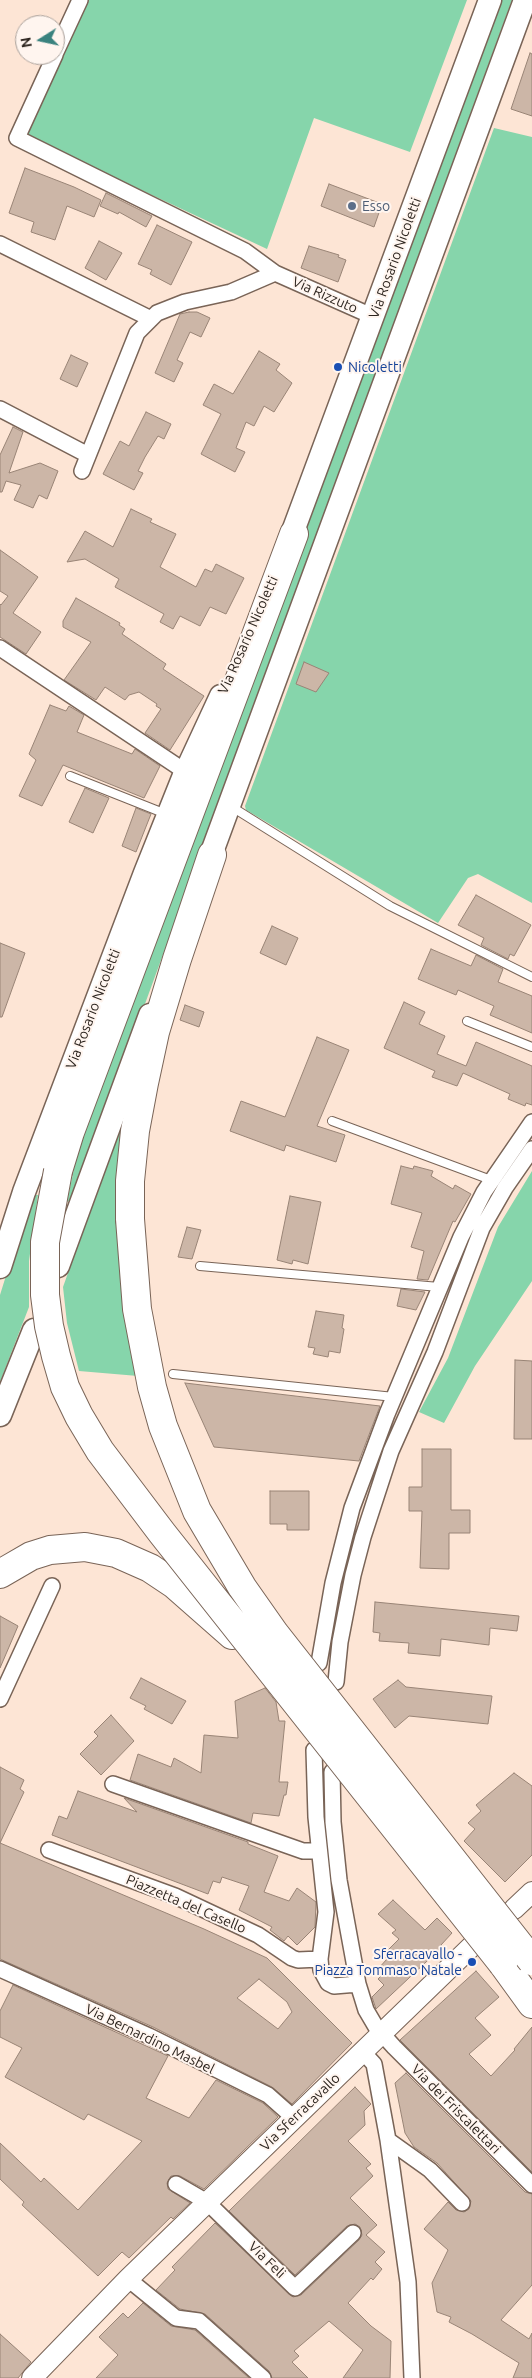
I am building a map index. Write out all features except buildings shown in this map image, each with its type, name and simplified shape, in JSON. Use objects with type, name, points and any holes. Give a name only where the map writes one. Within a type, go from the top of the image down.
[{"type":"highway","points":[[294,534],[70,1132],[58,1171],[50,1208],[44,1270],[49,1326],[66,1387],[100,1451],[264,1664],[522,1958],[532,2004]]},
{"type":"highway","points":[[212,855],[155,1032],[134,1139],[130,1181],[130,1219],[136,1309],[152,1387],[163,1426],[198,1511],[242,1587],[275,1634],[522,1958],[532,2000]]},
{"type":"highway","points":[[0,1574],[19,1562],[50,1550],[85,1547],[116,1553],[150,1568],[174,1584],[203,1607],[264,1664]]},
{"type":"main road","name":"Via Rosario Nicoletti","points":[[0,1267],[27,1184],[168,815],[294,534],[490,0]]},
{"type":"main road","points":[[58,1266],[135,1054],[212,855],[344,490],[525,0]]},
{"type":"main road","points":[[0,1415],[34,1330]]},
{"type":"street","points":[[65,33],[80,0]]},
{"type":"street","name":"Via Rizzuto","points":[[50,65],[17,138],[245,251],[275,273],[374,317]]},
{"type":"street","points":[[0,244],[151,318]]},
{"type":"street","points":[[82,471],[137,333],[151,318],[158,312],[184,302],[231,292],[275,273]]},
{"type":"street","points":[[0,409],[88,455]]},
{"type":"street","points":[[0,648],[186,772]]},
{"type":"street","points":[[319,1663],[333,1583],[352,1508],[394,1396],[461,1237],[492,1180],[532,1122]]},
{"type":"street","points":[[336,1682],[340,1642],[353,1575],[391,1450],[435,1352],[482,1228],[505,1188],[532,1149]]},
{"type":"street","points":[[0,1700],[52,1586]]},
{"type":"street","points":[[314,1750],[318,1851],[326,1912],[320,1959],[321,1970],[328,1983],[339,1987],[358,1984]]},
{"type":"street","name":"Via dei Friscalettari","points":[[332,1772],[333,1822],[339,1880],[358,1984],[366,2010],[381,2032],[532,2185]]},
{"type":"street","points":[[114,1784],[303,1851],[318,1851]]},
{"type":"street","name":"Piazzetta del Casello","points":[[49,1850],[175,1896],[258,1935],[292,1958],[298,1960],[320,1959]]},
{"type":"street","points":[[514,1909],[532,1892]]},
{"type":"street","name":"Via Sferracavallo","points":[[32,2378],[206,2202],[472,1946]]},
{"type":"street","name":"Via Bernardino Masbel","points":[[0,1969],[149,2036],[268,2095],[294,2118]]},
{"type":"street","points":[[362,2051],[374,2064],[388,2140],[408,2282],[412,2378]]},
{"type":"street","points":[[388,2140],[430,2170],[462,2203]]},
{"type":"street","name":"Via Feli","points":[[176,2184],[206,2202],[295,2288],[353,2232]]},
{"type":"street","points":[[128,2279],[176,2318],[199,2321],[263,2378]]},
{"type":"lane","points":[[70,776],[168,815]]},
{"type":"lane","points":[[230,806],[390,906],[532,977]]},
{"type":"lane","points":[[466,1021],[532,1047]]},
{"type":"lane","points":[[332,1121],[492,1180]]},
{"type":"lane","points":[[200,1266],[439,1287]]},
{"type":"lane","points":[[173,1374],[394,1396]]},
{"type":"green space","points":[[89,0],[467,0],[410,152],[314,118],[267,249],[26,136],[59,65],[65,65],[65,52]]},
{"type":"green space","points":[[500,0],[512,0],[74,1198],[67,1202],[79,1145]]},
{"type":"green space","points":[[494,128],[532,137],[532,903],[478,874],[468,878],[438,923],[246,810],[245,806]]},
{"type":"green space","points":[[133,1091],[138,1376],[79,1371],[67,1323],[63,1287]]},
{"type":"green space","points":[[532,1171],[532,1281],[475,1366],[444,1423],[419,1412],[448,1358],[498,1227]]},
{"type":"green space","points":[[31,1195],[38,1195],[29,1261],[29,1307],[0,1382],[0,1295]]},
{"type":"place","name":"Esso","points":[[352,206]]},
{"type":"place","name":"Nicoletti","points":[[338,367]]},
{"type":"place","name":"Sferracavallo - Piazza Tommaso Natale","points":[[472,1962]]}]
